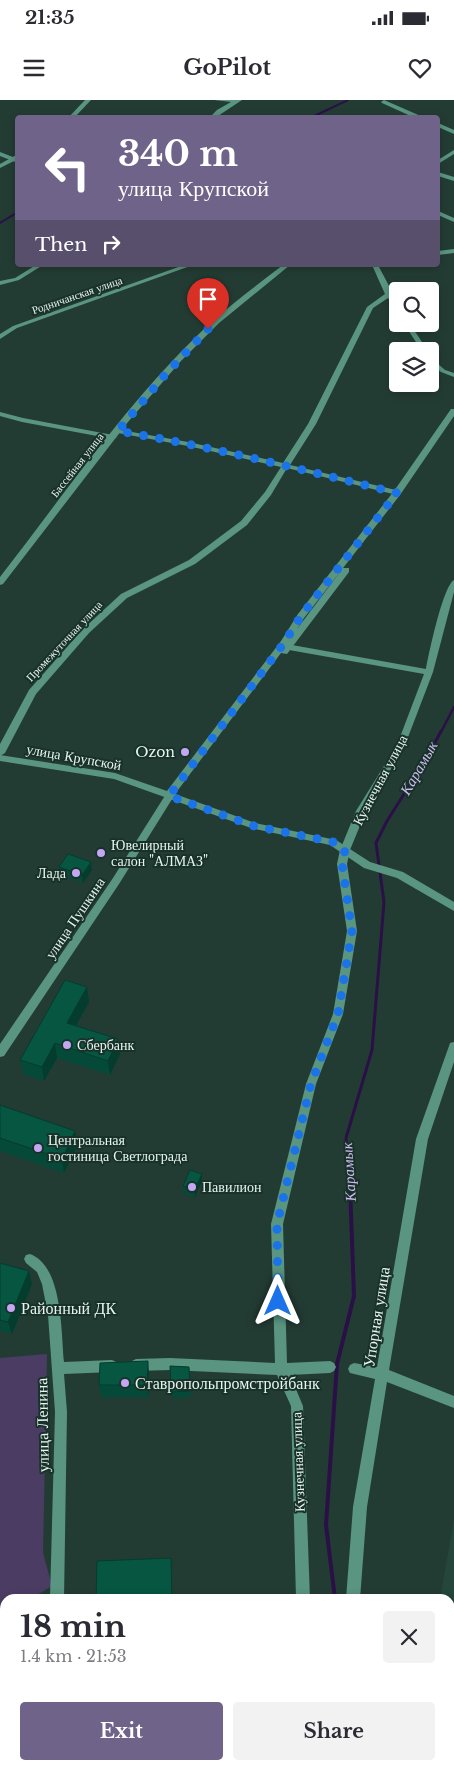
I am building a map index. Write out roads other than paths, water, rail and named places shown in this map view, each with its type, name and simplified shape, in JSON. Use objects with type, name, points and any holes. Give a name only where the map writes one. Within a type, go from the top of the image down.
[{"type":"street","points":[[73,115],[88,100]]},
{"type":"street","points":[[217,100],[238,100]]},
{"type":"street","points":[[216,115],[238,100]]},
{"type":"street","points":[[386,101],[415,115]]},
{"type":"street","points":[[440,126],[454,132]]},
{"type":"street","points":[[0,152],[15,158]]},
{"type":"street","points":[[440,161],[454,152]]},
{"type":"street","points":[[0,166],[15,158]]},
{"type":"street","points":[[440,175],[454,179]]},
{"type":"street","points":[[440,214],[454,220]]},
{"type":"street","points":[[440,252],[454,250]]},
{"type":"street","points":[[0,283],[17,279],[37,267]]},
{"type":"street","name":"Родничанская улица","points":[[0,337],[14,328],[184,267]]},
{"type":"street","name":"Бассейная улица","points":[[0,582],[115,434],[164,376],[208,329],[285,267]]},
{"type":"street","points":[[377,267],[388,296]]},
{"type":"street","name":"Промежуточная улица","points":[[0,752],[32,692],[86,631],[124,596],[192,562],[244,523],[268,493],[312,424],[370,307],[388,296]]},
{"type":"street","points":[[439,367],[454,375]]},
{"type":"street","name":"улица Пушкина","points":[[287,645],[301,616],[397,493],[454,411]]},
{"type":"street","points":[[0,414],[22,420],[179,442],[286,465],[397,493]]},
{"type":"street","name":"улица Пушкина","points":[[0,1053],[116,881],[169,796],[182,790],[287,645],[454,422]]},
{"type":"street","name":"Кузнечная улица","points":[[302,1594],[297,1406],[281,1369],[277,1224],[311,1084],[338,1014],[352,931],[342,864],[345,850],[361,811],[401,745],[429,672],[447,599],[454,583]]},
{"type":"street","points":[[287,645],[429,672]]},
{"type":"street","name":"улица Крупской","points":[[0,758],[115,776],[254,826],[333,842],[367,865],[400,875],[454,907]]},
{"type":"street","name":"Упорная улица","points":[[353,1594],[360,1507],[422,1139],[454,1046]]},
{"type":"street","name":"улица Ленина","points":[[30,1260],[41,1268],[48,1284],[54,1314],[61,1412],[58,1594]]},
{"type":"street","points":[[58,1368],[170,1364],[281,1369],[330,1367]]},
{"type":"street","points":[[354,1369],[383,1374],[454,1402]]},
{"type":"waterway","points":[[316,115],[348,100]]},
{"type":"waterway","points":[[0,223],[15,214]]},
{"type":"waterway","name":"Карамык","points":[[441,732],[454,707]]},
{"type":"waterway","name":"Карамык","points":[[350,1187],[346,1138],[372,1050],[384,902],[376,843],[387,821],[428,756],[441,731]]},
{"type":"waterway","name":"Карамык","points":[[334,1594],[326,1525],[337,1364],[354,1296],[350,1186]]},
{"type":"place","name":"Ozon","points":[[185,752]]},
{"type":"place","name":"Ювелирный салон \"АЛМАЗ\"","points":[[101,853]]},
{"type":"place","name":"Лада","points":[[76,873]]},
{"type":"place","name":"Сбербанк","points":[[67,1045]]},
{"type":"place","name":"Центральная гостиница Светлограда","points":[[38,1148]]},
{"type":"place","name":"Павилион","points":[[192,1187]]},
{"type":"place","name":"Районный ДК","points":[[11,1308]]},
{"type":"place","name":"Ставропольпромстройбанк","points":[[125,1383]]}]
